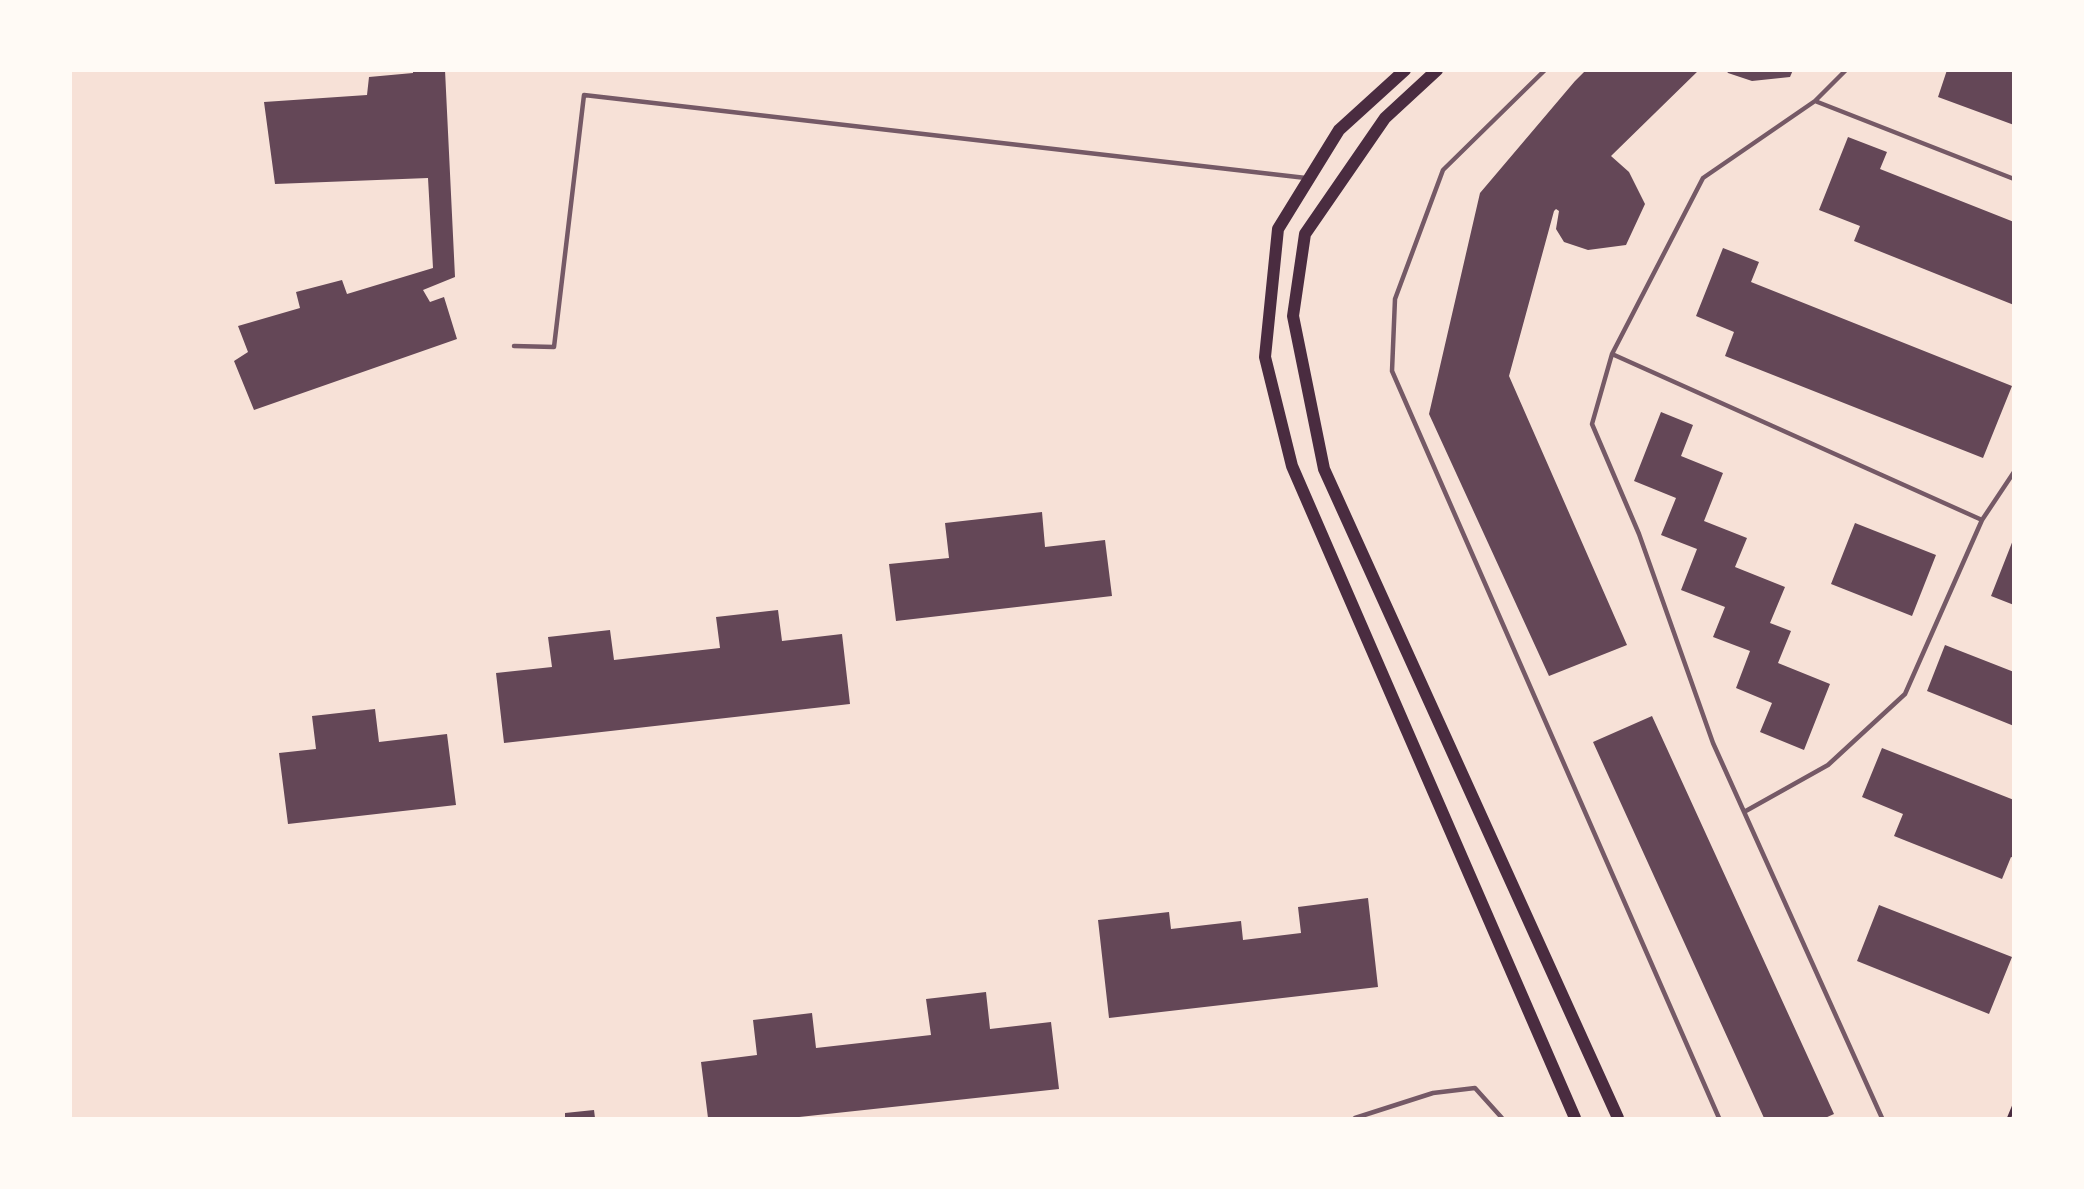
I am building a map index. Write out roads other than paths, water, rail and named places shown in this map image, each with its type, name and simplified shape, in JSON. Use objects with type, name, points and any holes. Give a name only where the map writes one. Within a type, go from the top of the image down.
[{"type":"main road","points":[[1405,70],[1339,130],[1278,229],[1265,357],[1292,466],[1571,1117]]},
{"type":"main road","points":[[1437,70],[1385,118],[1305,234],[1293,316],[1324,469],[1618,1119]]},
{"type":"lane","points":[[1545,70],[1443,170],[1395,298],[1392,371],[1719,1119]]},
{"type":"lane","points":[[1846,70],[1815,101],[1703,178],[1611,354],[1592,424],[1639,534],[1713,743],[1882,1119]]},
{"type":"lane","points":[[514,346],[554,347],[584,94],[1309,178]]},
{"type":"lane","points":[[1815,101],[2013,178]]},
{"type":"lane","points":[[1611,354],[1982,520]]},
{"type":"lane","points":[[1744,812],[1828,765],[1905,694],[1982,520],[2013,472]]},
{"type":"lane","points":[[1355,1119],[1433,1093],[1475,1088],[1502,1119]]}]
